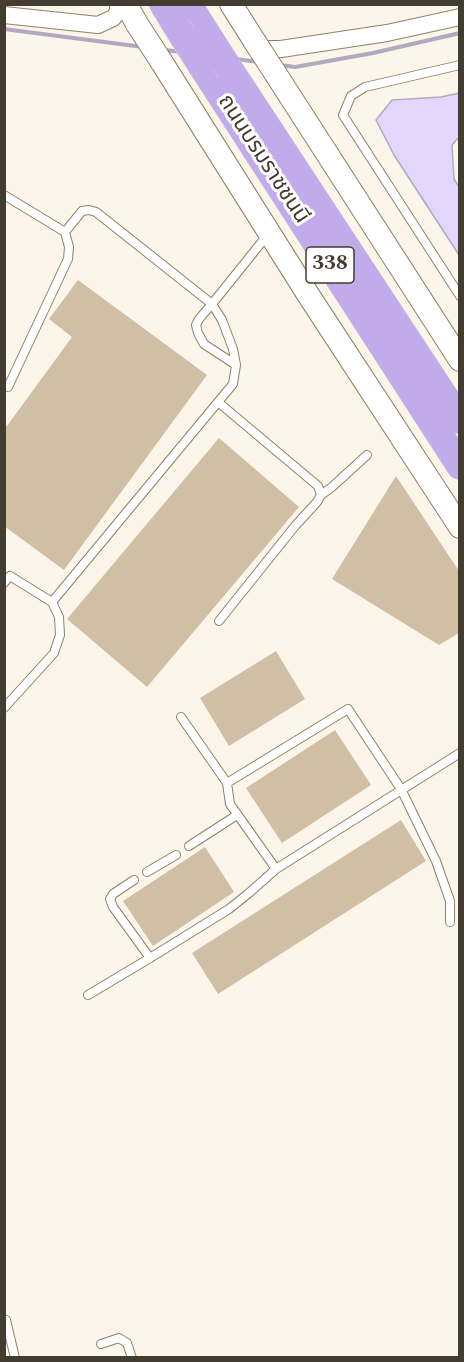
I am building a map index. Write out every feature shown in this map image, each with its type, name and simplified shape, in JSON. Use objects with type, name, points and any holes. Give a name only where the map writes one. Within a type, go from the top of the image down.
[{"type":"highway","name":"ถนนบรมราชชนนี","points":[[176,12],[207,34],[437,387],[459,466]]},
{"type":"highway","name":"ถนนบรมราชชนนี","points":[[176,12],[201,65],[450,428]]},
{"type":"highway","points":[[437,387],[459,408]]},
{"type":"highway","points":[[450,428],[459,476]]},
{"type":"main road","points":[[126,4],[309,296],[459,527]]},
{"type":"main road","points":[[231,4],[262,45],[277,76],[459,360]]},
{"type":"street","points":[[4,15],[98,25],[113,18],[118,12],[118,4]]},
{"type":"street","points":[[262,45],[281,49],[387,33],[459,17]]},
{"type":"lane","points":[[459,65],[364,87],[351,96],[343,115],[459,296]]},
{"type":"lane","points":[[4,195],[65,232],[69,248],[68,259],[8,387]]},
{"type":"lane","points":[[52,602],[233,384],[236,365],[233,349],[222,320],[212,304],[96,212],[82,211],[65,232]]},
{"type":"lane","points":[[236,365],[204,345],[196,326],[199,319],[269,233]]},
{"type":"lane","points":[[218,402],[318,486],[321,495]]},
{"type":"lane","points":[[219,621],[321,495],[367,455]]},
{"type":"lane","points":[[4,708],[54,653],[60,635],[59,617],[52,602],[6,577]]},
{"type":"lane","points":[[227,783],[348,709],[401,789],[436,861],[450,901],[450,922]]},
{"type":"lane","points":[[181,717],[227,783],[230,804],[276,869]]},
{"type":"lane","points":[[88,995],[229,909],[276,869],[459,753]]},
{"type":"lane","points":[[189,846],[237,815]]},
{"type":"lane","points":[[147,872],[176,855]]},
{"type":"lane","points":[[134,880],[113,894],[110,899],[113,907],[150,958]]},
{"type":"lane","points":[[6,1320],[15,1358]]},
{"type":"lane","points":[[101,1344],[120,1338],[127,1342],[132,1358]]},
{"type":"shaded area","points":[[459,93],[459,137],[452,145],[454,179],[459,187],[459,255],[394,155],[376,120],[392,100],[441,97]]},
{"type":"building","points":[[78,280],[207,375],[64,570],[4,526],[4,430],[72,337],[49,319]]},
{"type":"building","points":[[219,438],[299,507],[147,687],[67,619]]},
{"type":"building","points":[[396,476],[459,571],[459,633],[439,645],[332,579]]},
{"type":"building","points":[[276,651],[305,699],[229,746],[200,698]]},
{"type":"building","points":[[335,730],[371,785],[282,843],[246,788]]},
{"type":"building","points":[[401,820],[426,861],[218,994],[192,953]]},
{"type":"building","points":[[205,847],[234,892],[153,946],[123,901]]},
{"type":"waterway","points":[[4,29],[143,47]]},
{"type":"waterway","points":[[281,65],[295,67],[373,53],[460,33]]},
{"type":"waterway","points":[[165,50],[181,52]]},
{"type":"waterway","points":[[236,59],[259,62]]}]
